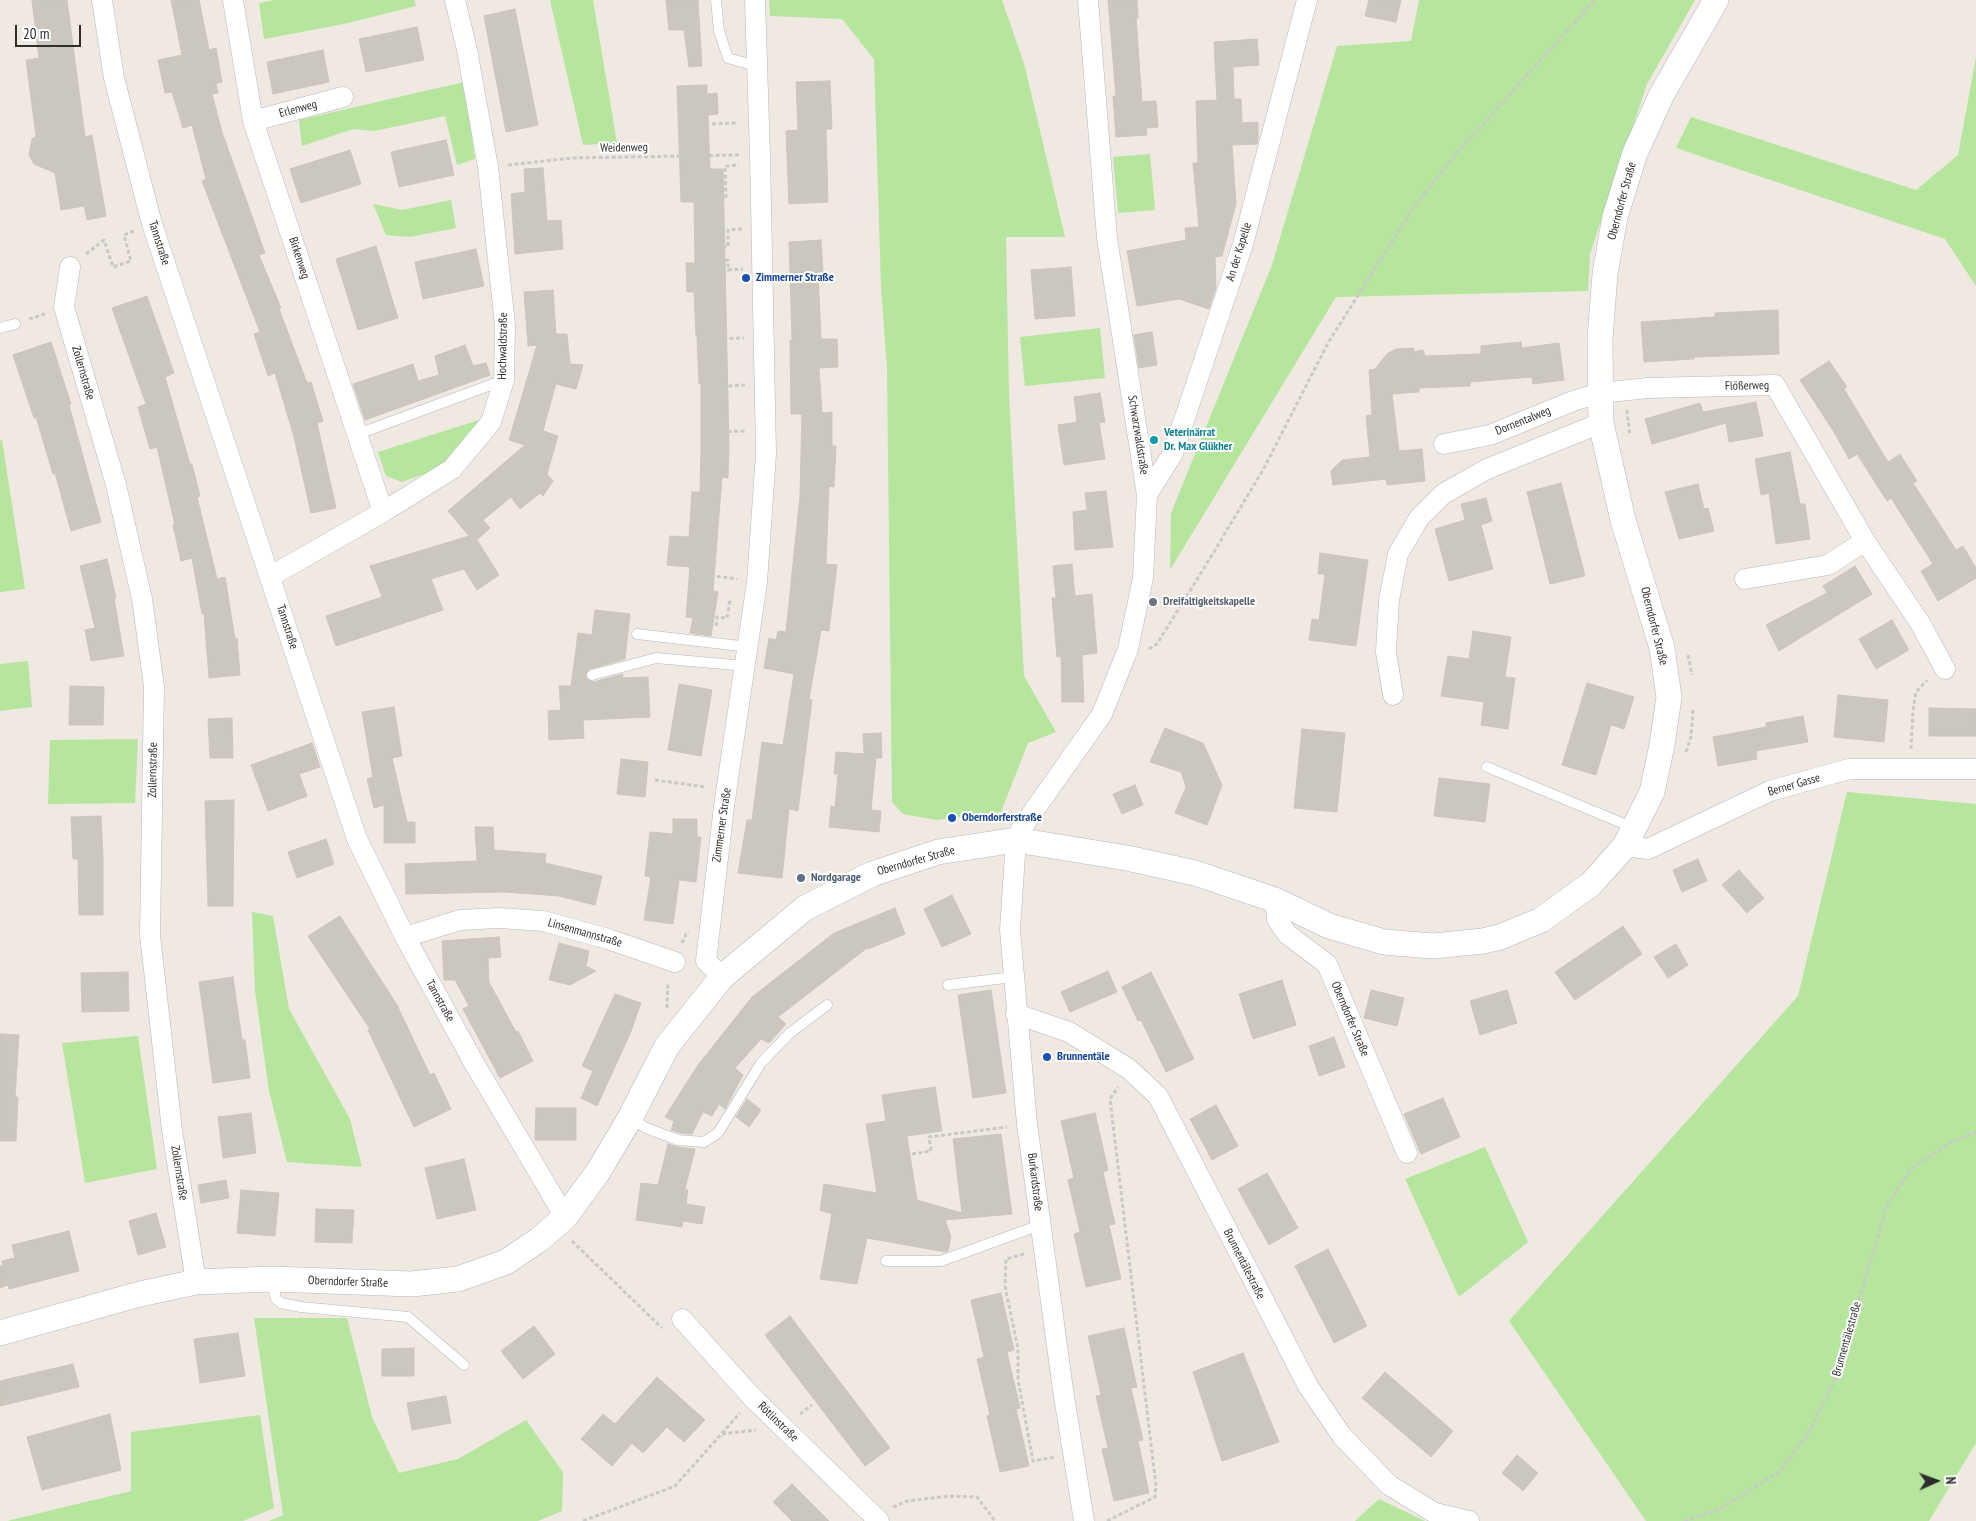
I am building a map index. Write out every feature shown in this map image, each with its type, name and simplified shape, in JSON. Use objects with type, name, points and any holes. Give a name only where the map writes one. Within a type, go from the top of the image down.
[{"type":"street","name":"Tannstraße","points":[[102,0],[114,78],[152,224],[271,576],[357,839],[405,937],[474,1063],[571,1225]]},
{"type":"street","name":"Birkenweg","points":[[232,0],[253,121],[383,512]]},
{"type":"street","name":"Hochwaldstraße","points":[[271,576],[383,512],[452,469],[492,422],[504,380],[505,325],[488,167],[468,50],[455,0]]},
{"type":"street","name":"Zimmerner Straße","points":[[722,977],[706,961],[726,790],[746,666],[757,582],[766,454],[755,0]]},
{"type":"street","name":"Schwarzwaldstraße","points":[[1016,840],[1021,829],[1102,714],[1128,649],[1143,578],[1147,495],[1107,238],[1088,0]]},
{"type":"street","name":"An der Kapelle","points":[[1147,495],[1173,453],[1243,244],[1307,0]]},
{"type":"street","name":"Oberndorfer Straße","points":[[0,1333],[140,1294],[196,1282],[272,1280],[412,1284],[458,1279],[506,1262],[540,1239],[571,1225],[667,1046],[722,977],[804,908],[872,874],[938,852],[1016,840],[1128,858],[1185,871],[1275,900],[1329,926],[1384,942],[1433,946],[1483,941],[1500,937],[1541,920],[1591,884],[1630,837],[1652,792],[1662,745],[1669,697],[1662,648],[1623,520],[1601,423],[1600,338],[1605,274],[1615,217],[1635,153],[1662,94],[1716,0]]},
{"type":"street","name":"Erlenweg","points":[[253,121],[343,97]]},
{"type":"street","name":"Zollernstraße","points":[[70,267],[64,307],[116,486],[142,599],[154,686],[150,935],[172,1130],[196,1282]]},
{"type":"street","name":"Flößerweg","points":[[1600,393],[1625,390],[1775,385],[1865,541],[1920,622],[1945,669]]},
{"type":"street","name":"Dornentalweg","points":[[1444,444],[1490,435],[1573,400],[1600,393]]},
{"type":"street","points":[[1393,696],[1386,652],[1389,600],[1398,554],[1419,518],[1444,494],[1487,469],[1601,423]]},
{"type":"street","points":[[1746,579],[1828,565],[1865,541]]},
{"type":"street","name":"Berner Gasse","points":[[1630,837],[1648,849],[1770,791],[1849,769],[1976,769]]},
{"type":"street","name":"Burkardstraße","points":[[1016,840],[1010,930],[1016,1014],[1027,1124],[1040,1225],[1084,1521]]},
{"type":"street","name":"Oberndorfer Straße","points":[[1275,900],[1278,919],[1287,934],[1327,964],[1407,1153]]},
{"type":"street","name":"Linsenmannstraße","points":[[405,937],[460,920],[499,918],[543,921],[608,939],[675,962]]},
{"type":"street","name":"Brunnentälestraße","points":[[1016,1014],[1069,1032],[1129,1069],[1158,1096],[1308,1386],[1342,1436],[1390,1485],[1435,1513],[1469,1521]]},
{"type":"street","name":"Rötlinstraße","points":[[682,1319],[751,1396],[877,1520]]},
{"type":"lane","points":[[716,0],[719,31],[728,58],[756,66]]},
{"type":"lane","points":[[0,328],[15,324]]},
{"type":"lane","points":[[358,434],[504,380]]},
{"type":"lane","points":[[637,634],[748,646]]},
{"type":"lane","points":[[592,674],[656,658],[746,666]]},
{"type":"lane","points":[[1487,767],[1630,837]]},
{"type":"lane","points":[[948,984],[1013,977]]},
{"type":"lane","points":[[630,1118],[646,1128],[678,1140],[704,1142],[718,1133],[760,1063],[790,1033],[827,1005]]},
{"type":"lane","points":[[886,1261],[941,1262],[1040,1225]]},
{"type":"lane","points":[[272,1280],[276,1299],[281,1303],[300,1307],[408,1316],[464,1365]]},
{"type":"path","points":[[1128,649],[1146,650],[1157,644],[1262,470],[1328,342],[1413,208],[1454,156],[1595,0]]},
{"type":"path","points":[[712,124],[758,122]]},
{"type":"path","name":"Weidenweg","points":[[488,167],[572,158],[760,160]]},
{"type":"path","points":[[714,199],[726,199],[725,166],[760,160]]},
{"type":"path","points":[[716,247],[728,247],[728,230],[761,228]]},
{"type":"path","points":[[104,240],[113,267],[131,261],[124,235]]},
{"type":"path","points":[[712,261],[728,260],[728,270],[761,268]]},
{"type":"path","points":[[15,324],[64,307]]},
{"type":"path","points":[[710,339],[762,337]]},
{"type":"path","points":[[709,387],[764,383]]},
{"type":"path","points":[[1625,390],[1630,438]]},
{"type":"path","points":[[708,432],[765,430]]},
{"type":"path","points":[[692,573],[757,582]]},
{"type":"path","points":[[716,626],[717,616],[727,618],[730,600]]},
{"type":"path","points":[[1685,646],[1691,663],[1692,680]]},
{"type":"path","points":[[1911,769],[1913,710],[1916,692],[1926,680],[1945,669]]},
{"type":"path","points":[[1684,759],[1691,737],[1693,704]]},
{"type":"path","points":[[655,780],[726,790]]},
{"type":"path","points":[[1107,1521],[1155,1497],[1156,1486],[1110,1099],[1129,1069]]},
{"type":"path","points":[[912,1154],[930,1151],[929,1138],[1027,1124]]},
{"type":"path","name":"Brunnentälestraße","points":[[1684,1521],[1718,1510],[1780,1471],[1809,1432],[1836,1378],[1887,1205],[1912,1168],[1948,1144],[1976,1132]]},
{"type":"path","points":[[571,1225],[572,1241],[655,1320]]},
{"type":"path","points":[[564,1247],[572,1241]]},
{"type":"path","points":[[1044,1250],[1006,1259],[1005,1286],[1018,1349],[1018,1380],[1032,1462],[1073,1454]]},
{"type":"path","points":[[583,1521],[675,1486],[739,1414]]},
{"type":"path","points":[[722,1434],[783,1427]]},
{"type":"path","points":[[877,1520],[892,1507],[907,1501],[950,1496],[977,1497],[995,1521]]},
{"type":"green space","points":[[274,0],[414,0],[416,6],[344,24],[264,39],[259,3]]},
{"type":"green space","points":[[550,0],[593,0],[617,143],[583,145]]},
{"type":"green space","points":[[769,0],[1002,0],[1025,67],[1065,237],[1006,237],[1009,394],[1024,676],[1056,732],[1028,743],[1001,812],[936,820],[903,814],[892,802],[887,369],[881,287],[874,59],[842,19],[770,16]]},
{"type":"green space","points":[[1419,0],[1695,0],[1647,84],[1590,254],[1588,291],[1336,297],[1170,570],[1171,513],[1272,265],[1337,46],[1411,41]]},
{"type":"green space","points":[[1976,57],[1976,286],[1945,239],[1676,148],[1691,117],[1916,190],[1958,155]]},
{"type":"green space","points":[[464,82],[475,159],[457,165],[445,116],[374,131],[353,129],[302,146],[299,120]]},
{"type":"green space","points":[[1150,154],[1155,210],[1118,213],[1113,157]]},
{"type":"green space","points":[[451,200],[456,228],[410,237],[386,235],[373,204],[402,210]]},
{"type":"green space","points":[[1100,328],[1105,378],[1025,386],[1020,337]]},
{"type":"green space","points":[[479,420],[459,450],[432,471],[402,482],[386,476],[378,452]]},
{"type":"green space","points":[[2,440],[25,589],[0,592],[0,441]]},
{"type":"green space","points":[[28,661],[32,707],[0,711],[0,664]]},
{"type":"green space","points":[[138,739],[135,803],[48,804],[50,740]]},
{"type":"green space","points":[[1847,792],[1976,804],[1976,1443],[1929,1521],[1646,1521],[1509,1321],[1798,996]]},
{"type":"green space","points":[[252,912],[273,916],[289,1009],[350,1119],[362,1167],[287,1162],[269,1091],[255,991]]},
{"type":"green space","points":[[138,1036],[157,1169],[85,1183],[62,1043]]},
{"type":"green space","points":[[1485,1147],[1528,1242],[1459,1297],[1405,1179]]},
{"type":"green space","points":[[254,1318],[347,1318],[372,1417],[399,1473],[458,1459],[526,1420],[563,1472],[562,1511],[538,1521],[269,1521],[283,1515]]},
{"type":"green space","points":[[260,1415],[274,1508],[243,1521],[7,1521],[131,1491],[131,1432]]},
{"type":"green space","points":[[1379,1499],[1425,1521],[1355,1521]]},
{"type":"building","points":[[32,0],[67,0],[85,137],[92,135],[106,216],[87,220],[84,206],[61,210],[55,173],[34,164],[29,155],[32,139],[36,136],[26,60],[39,58]]},
{"type":"building","points":[[171,0],[199,0],[209,50],[216,48],[222,82],[216,84],[218,93],[212,94],[222,132],[265,253],[259,255],[281,308],[279,309],[307,383],[311,382],[323,421],[317,423],[336,508],[311,513],[294,437],[275,373],[268,376],[254,334],[260,332],[202,181],[206,179],[192,125],[183,128],[172,92],[165,93],[158,60],[182,55]]},
{"type":"building","points":[[666,0],[698,0],[702,66],[689,67],[684,30],[669,30]]},
{"type":"building","points":[[1108,0],[1137,0],[1138,18],[1136,18],[1142,102],[1156,101],[1158,127],[1146,128],[1147,135],[1116,137],[1113,96],[1116,96]]},
{"type":"building","points":[[1369,0],[1401,0],[1396,22],[1365,16]]},
{"type":"building","points":[[515,9],[538,125],[506,132],[484,16]]},
{"type":"building","points":[[417,27],[424,60],[366,72],[359,39]]},
{"type":"building","points":[[1257,39],[1259,65],[1233,67],[1234,99],[1241,99],[1242,123],[1258,122],[1258,139],[1257,144],[1232,145],[1236,204],[1222,256],[1215,257],[1216,288],[1209,309],[1179,299],[1137,306],[1127,251],[1186,240],[1185,228],[1199,227],[1193,163],[1198,163],[1196,101],[1217,100],[1214,42]]},
{"type":"building","points":[[323,50],[329,82],[273,94],[267,62]]},
{"type":"building","points":[[830,81],[832,129],[826,129],[828,202],[789,204],[786,131],[798,130],[796,82]]},
{"type":"building","points":[[707,85],[707,94],[717,93],[718,114],[708,115],[710,169],[723,169],[729,447],[728,478],[722,477],[713,591],[718,592],[711,636],[690,633],[693,618],[686,617],[690,567],[667,565],[670,536],[689,537],[692,492],[700,492],[701,448],[701,384],[699,384],[694,292],[687,292],[686,263],[695,263],[694,202],[681,202],[677,86]]},
{"type":"building","points":[[446,140],[454,175],[399,187],[391,152]]},
{"type":"building","points":[[350,150],[361,184],[301,203],[290,169]]},
{"type":"building","points":[[543,168],[547,221],[561,220],[563,249],[515,254],[511,194],[525,192],[524,169]]},
{"type":"building","points":[[821,240],[823,272],[818,272],[821,339],[837,339],[838,367],[819,368],[822,413],[832,412],[832,446],[836,446],[834,487],[829,486],[826,564],[837,565],[829,631],[821,630],[809,699],[812,700],[798,811],[789,809],[782,878],[738,873],[747,820],[752,820],[762,742],[783,745],[794,674],[764,668],[769,638],[776,640],[778,631],[786,632],[800,496],[802,414],[791,414],[790,340],[792,340],[789,242]]},
{"type":"building","points":[[376,246],[398,318],[358,330],[336,259]]},
{"type":"building","points":[[476,249],[484,286],[423,299],[415,262]]},
{"type":"building","points":[[1071,267],[1075,316],[1035,319],[1031,270]]},
{"type":"building","points":[[553,290],[556,334],[567,334],[570,364],[583,365],[576,389],[556,384],[543,431],[558,436],[547,474],[553,481],[543,496],[540,493],[520,509],[511,497],[483,520],[490,528],[477,540],[499,575],[477,590],[464,569],[431,579],[443,610],[336,646],[326,616],[382,597],[370,566],[469,536],[448,511],[525,445],[509,440],[537,345],[528,346],[524,292]]},
{"type":"building","points":[[147,296],[174,373],[165,377],[190,464],[192,464],[200,496],[197,497],[217,579],[225,577],[235,639],[237,638],[240,675],[209,678],[204,614],[202,614],[192,558],[181,561],[173,525],[175,525],[157,447],[150,449],[138,407],[146,404],[112,308]]},
{"type":"building","points":[[1778,310],[1779,354],[1694,357],[1694,359],[1644,362],[1641,322],[1715,317],[1715,313]]},
{"type":"building","points":[[1152,332],[1157,365],[1139,368],[1134,335]]},
{"type":"building","points":[[51,342],[71,404],[69,405],[101,522],[71,531],[55,473],[53,474],[36,417],[34,418],[13,355]]},
{"type":"building","points":[[1521,342],[1522,348],[1559,343],[1564,380],[1533,384],[1532,377],[1470,382],[1470,386],[1419,388],[1419,392],[1392,394],[1399,451],[1422,449],[1425,481],[1387,485],[1386,479],[1333,485],[1331,471],[1342,460],[1370,457],[1366,416],[1372,415],[1369,370],[1375,369],[1387,354],[1396,349],[1414,348],[1414,352],[1423,350],[1425,356],[1481,354],[1481,346]]},
{"type":"building","points":[[465,345],[473,366],[486,363],[490,375],[365,420],[353,384],[413,364],[418,381],[439,375],[435,356]]},
{"type":"building","points":[[1829,361],[1847,387],[1844,389],[1888,462],[1900,454],[1917,481],[1913,483],[1956,550],[1963,546],[1976,568],[1976,578],[1938,601],[1921,571],[1933,564],[1891,498],[1887,501],[1857,454],[1849,459],[1800,380]]},
{"type":"building","points":[[1100,393],[1105,422],[1099,423],[1105,459],[1064,465],[1058,425],[1077,422],[1074,397]]},
{"type":"building","points":[[1756,402],[1763,436],[1729,442],[1726,423],[1652,444],[1645,419],[1700,403],[1703,412]]},
{"type":"building","points":[[1790,452],[1800,504],[1805,504],[1810,539],[1776,544],[1769,493],[1761,495],[1755,459]]},
{"type":"building","points":[[1561,483],[1585,576],[1550,584],[1527,492]]},
{"type":"building","points":[[1698,484],[1704,509],[1708,508],[1714,531],[1679,539],[1665,492]]},
{"type":"building","points":[[1106,491],[1113,547],[1075,550],[1073,512],[1087,510],[1085,493]]},
{"type":"building","points":[[1486,498],[1492,521],[1481,525],[1493,569],[1449,581],[1435,529],[1465,520],[1461,504]]},
{"type":"building","points":[[1320,553],[1368,560],[1356,646],[1309,640],[1312,619],[1319,620],[1325,574],[1318,574]]},
{"type":"building","points":[[107,559],[116,598],[114,598],[124,656],[91,661],[85,630],[95,628],[80,566]]},
{"type":"building","points":[[1072,564],[1075,596],[1092,594],[1097,653],[1082,655],[1084,702],[1062,702],[1061,656],[1057,657],[1052,598],[1056,598],[1053,566]]},
{"type":"building","points":[[1855,566],[1872,594],[1779,651],[1766,625],[1827,593],[1823,586]]},
{"type":"building","points":[[595,610],[630,614],[625,659],[590,669],[586,673],[586,677],[593,682],[623,674],[622,678],[648,677],[650,717],[583,720],[584,738],[549,740],[548,711],[561,710],[559,686],[571,686],[578,633],[592,635]]},
{"type":"building","points":[[1892,620],[1909,650],[1876,669],[1859,639]]},
{"type":"building","points":[[1473,631],[1511,637],[1505,677],[1515,678],[1508,729],[1481,725],[1484,702],[1441,696],[1448,656],[1469,659]]},
{"type":"building","points":[[1587,683],[1634,697],[1624,729],[1611,725],[1596,775],[1562,765]]},
{"type":"building","points":[[679,684],[712,690],[701,756],[668,750]]},
{"type":"building","points":[[70,686],[104,687],[103,725],[69,725]]},
{"type":"building","points":[[1838,695],[1888,700],[1884,742],[1834,737]]},
{"type":"building","points":[[394,707],[402,756],[392,758],[407,822],[415,822],[415,843],[384,843],[384,805],[374,808],[367,779],[373,777],[362,712]]},
{"type":"building","points":[[1929,708],[1976,709],[1976,736],[1929,736]]},
{"type":"building","points":[[1803,716],[1808,742],[1756,751],[1757,759],[1718,766],[1713,737],[1766,727],[1766,723]]},
{"type":"building","points":[[232,718],[233,758],[210,758],[208,719]]},
{"type":"building","points":[[1165,728],[1203,743],[1222,785],[1207,825],[1175,813],[1186,787],[1181,772],[1150,762]]},
{"type":"building","points":[[1302,729],[1345,733],[1337,812],[1294,808]]},
{"type":"building","points":[[881,733],[882,758],[876,758],[871,810],[881,811],[879,832],[829,827],[831,806],[835,807],[838,774],[834,774],[836,752],[864,754],[863,734]]},
{"type":"building","points":[[312,743],[320,767],[299,774],[307,796],[268,811],[251,765]]},
{"type":"building","points":[[621,759],[648,762],[645,797],[617,794]]},
{"type":"building","points":[[1439,778],[1490,784],[1485,822],[1434,816]]},
{"type":"building","points":[[1135,785],[1143,805],[1122,814],[1113,794]]},
{"type":"building","points":[[234,800],[233,906],[208,906],[205,801]]},
{"type":"building","points":[[101,816],[103,915],[79,915],[78,859],[73,859],[71,817]]},
{"type":"building","points":[[673,819],[697,819],[697,837],[701,837],[696,882],[679,880],[673,924],[644,920],[651,877],[645,876],[650,832],[673,834]]},
{"type":"building","points":[[475,827],[493,827],[494,850],[546,854],[545,863],[602,876],[595,905],[559,896],[505,892],[406,894],[405,864],[477,861]]},
{"type":"building","points":[[326,839],[334,864],[297,878],[288,852]]},
{"type":"building","points":[[1698,859],[1707,881],[1682,892],[1673,870]]},
{"type":"building","points":[[1739,870],[1764,898],[1747,913],[1722,885]]},
{"type":"building","points":[[952,895],[971,934],[942,947],[924,909]]},
{"type":"building","points":[[895,908],[905,934],[867,948],[778,1017],[786,1024],[769,1043],[761,1039],[735,1068],[743,1075],[725,1109],[719,1104],[712,1116],[703,1112],[692,1134],[671,1130],[674,1121],[665,1117],[698,1065],[752,997],[834,933]]},
{"type":"building","points":[[340,916],[397,1005],[430,1075],[434,1073],[451,1109],[414,1127],[368,1030],[370,1029],[308,936]]},
{"type":"building","points":[[1623,926],[1642,954],[1575,1000],[1555,972]]},
{"type":"building","points":[[499,937],[501,957],[488,958],[489,982],[533,1061],[500,1078],[463,1009],[469,1006],[455,980],[444,980],[442,941]]},
{"type":"building","points":[[559,943],[589,951],[586,966],[596,971],[570,985],[549,980]]},
{"type":"building","points":[[1676,944],[1688,965],[1668,978],[1654,957]]},
{"type":"building","points":[[1108,971],[1117,992],[1070,1012],[1061,992]]},
{"type":"building","points":[[128,972],[129,1011],[82,1012],[81,973]]},
{"type":"building","points":[[1151,972],[1194,1059],[1166,1072],[1141,1020],[1138,1021],[1122,987]]},
{"type":"building","points":[[233,977],[242,1040],[245,1040],[250,1078],[213,1083],[199,982]]},
{"type":"building","points":[[1282,980],[1296,1025],[1253,1039],[1239,994]]},
{"type":"building","points":[[991,990],[1006,1093],[973,1098],[958,995]]},
{"type":"building","points":[[1371,990],[1404,998],[1397,1026],[1364,1018]]},
{"type":"building","points":[[1507,990],[1517,1023],[1480,1035],[1470,1001]]},
{"type":"building","points":[[615,994],[641,1003],[630,1034],[597,1106],[581,1098],[593,1071],[582,1066]]},
{"type":"building","points":[[0,1034],[19,1035],[15,1097],[18,1097],[16,1141],[0,1141]]},
{"type":"building","points":[[1334,1037],[1345,1067],[1319,1076],[1309,1046]]},
{"type":"building","points":[[935,1087],[942,1131],[907,1136],[917,1200],[962,1213],[953,1139],[1001,1134],[1012,1214],[945,1220],[951,1237],[948,1251],[946,1252],[867,1238],[857,1284],[820,1279],[832,1214],[820,1210],[824,1184],[877,1193],[866,1124],[886,1121],[882,1095]]},
{"type":"building","points":[[1443,1098],[1460,1137],[1421,1154],[1404,1114]]},
{"type":"building","points":[[747,1099],[761,1110],[749,1127],[736,1117]]},
{"type":"building","points":[[1216,1105],[1238,1146],[1212,1160],[1190,1119]]},
{"type":"building","points":[[536,1108],[576,1108],[576,1140],[535,1140]]},
{"type":"building","points":[[251,1113],[256,1153],[223,1158],[218,1117]]},
{"type":"building","points":[[1095,1113],[1108,1170],[1103,1172],[1115,1224],[1109,1225],[1121,1279],[1086,1287],[1074,1234],[1080,1232],[1068,1180],[1074,1178],[1061,1121]]},
{"type":"building","points":[[668,1144],[695,1149],[685,1189],[688,1190],[686,1204],[705,1207],[702,1224],[683,1221],[682,1227],[636,1220],[641,1183],[658,1185]]},
{"type":"building","points":[[464,1159],[476,1210],[437,1219],[425,1168]]},
{"type":"building","points":[[1267,1173],[1298,1228],[1269,1245],[1238,1189]]},
{"type":"building","points":[[226,1180],[229,1198],[201,1203],[198,1185]]},
{"type":"building","points":[[241,1190],[279,1193],[275,1236],[237,1233]]},
{"type":"building","points":[[316,1209],[354,1210],[352,1243],[315,1242]]},
{"type":"building","points":[[156,1213],[166,1247],[138,1255],[129,1221]]},
{"type":"building","points":[[69,1231],[79,1271],[9,1289],[8,1285],[0,1288],[0,1266],[3,1266],[2,1261],[15,1258],[12,1245]]},
{"type":"building","points":[[1328,1249],[1367,1326],[1334,1343],[1295,1266]]},
{"type":"building","points":[[1001,1293],[1014,1350],[1007,1352],[1020,1408],[1016,1409],[1029,1466],[1000,1472],[987,1416],[990,1415],[977,1359],[984,1357],[971,1300]]},
{"type":"building","points":[[790,1316],[890,1448],[865,1466],[765,1335]]},
{"type":"building","points":[[534,1326],[555,1354],[523,1379],[501,1351]]},
{"type":"building","points":[[1124,1328],[1137,1387],[1131,1388],[1143,1440],[1138,1441],[1149,1493],[1114,1501],[1102,1449],[1108,1448],[1096,1396],[1101,1395],[1088,1336]]},
{"type":"building","points":[[238,1333],[245,1376],[200,1383],[194,1339]]},
{"type":"building","points":[[414,1348],[414,1376],[382,1376],[382,1349]]},
{"type":"building","points":[[1243,1353],[1279,1442],[1222,1461],[1193,1372]]},
{"type":"building","points":[[73,1364],[79,1387],[0,1406],[0,1381]]},
{"type":"building","points":[[1385,1372],[1453,1431],[1431,1457],[1362,1398]]},
{"type":"building","points":[[657,1377],[705,1420],[684,1442],[667,1427],[643,1453],[632,1443],[612,1466],[581,1439],[603,1414],[615,1424]]},
{"type":"building","points":[[446,1396],[451,1423],[412,1430],[407,1403]]},
{"type":"building","points":[[110,1414],[121,1470],[42,1490],[27,1437]]},
{"type":"building","points":[[1517,1455],[1538,1473],[1523,1491],[1502,1473]]},
{"type":"building","points":[[792,1484],[829,1521],[792,1521],[773,1502]]},
{"type":"place","name":"Zimmerner Straße","points":[[746,278]]},
{"type":"place","name":"Veterinärrat Dr. Max Glükher","points":[[1154,440]]},
{"type":"place","name":"Dreifaltigkeitskapelle","points":[[1153,602]]},
{"type":"place","name":"Oberndorferstraße","points":[[952,818]]},
{"type":"place","name":"Nordgarage","points":[[801,878]]},
{"type":"place","name":"Brunnentäle","points":[[1047,1057]]}]
